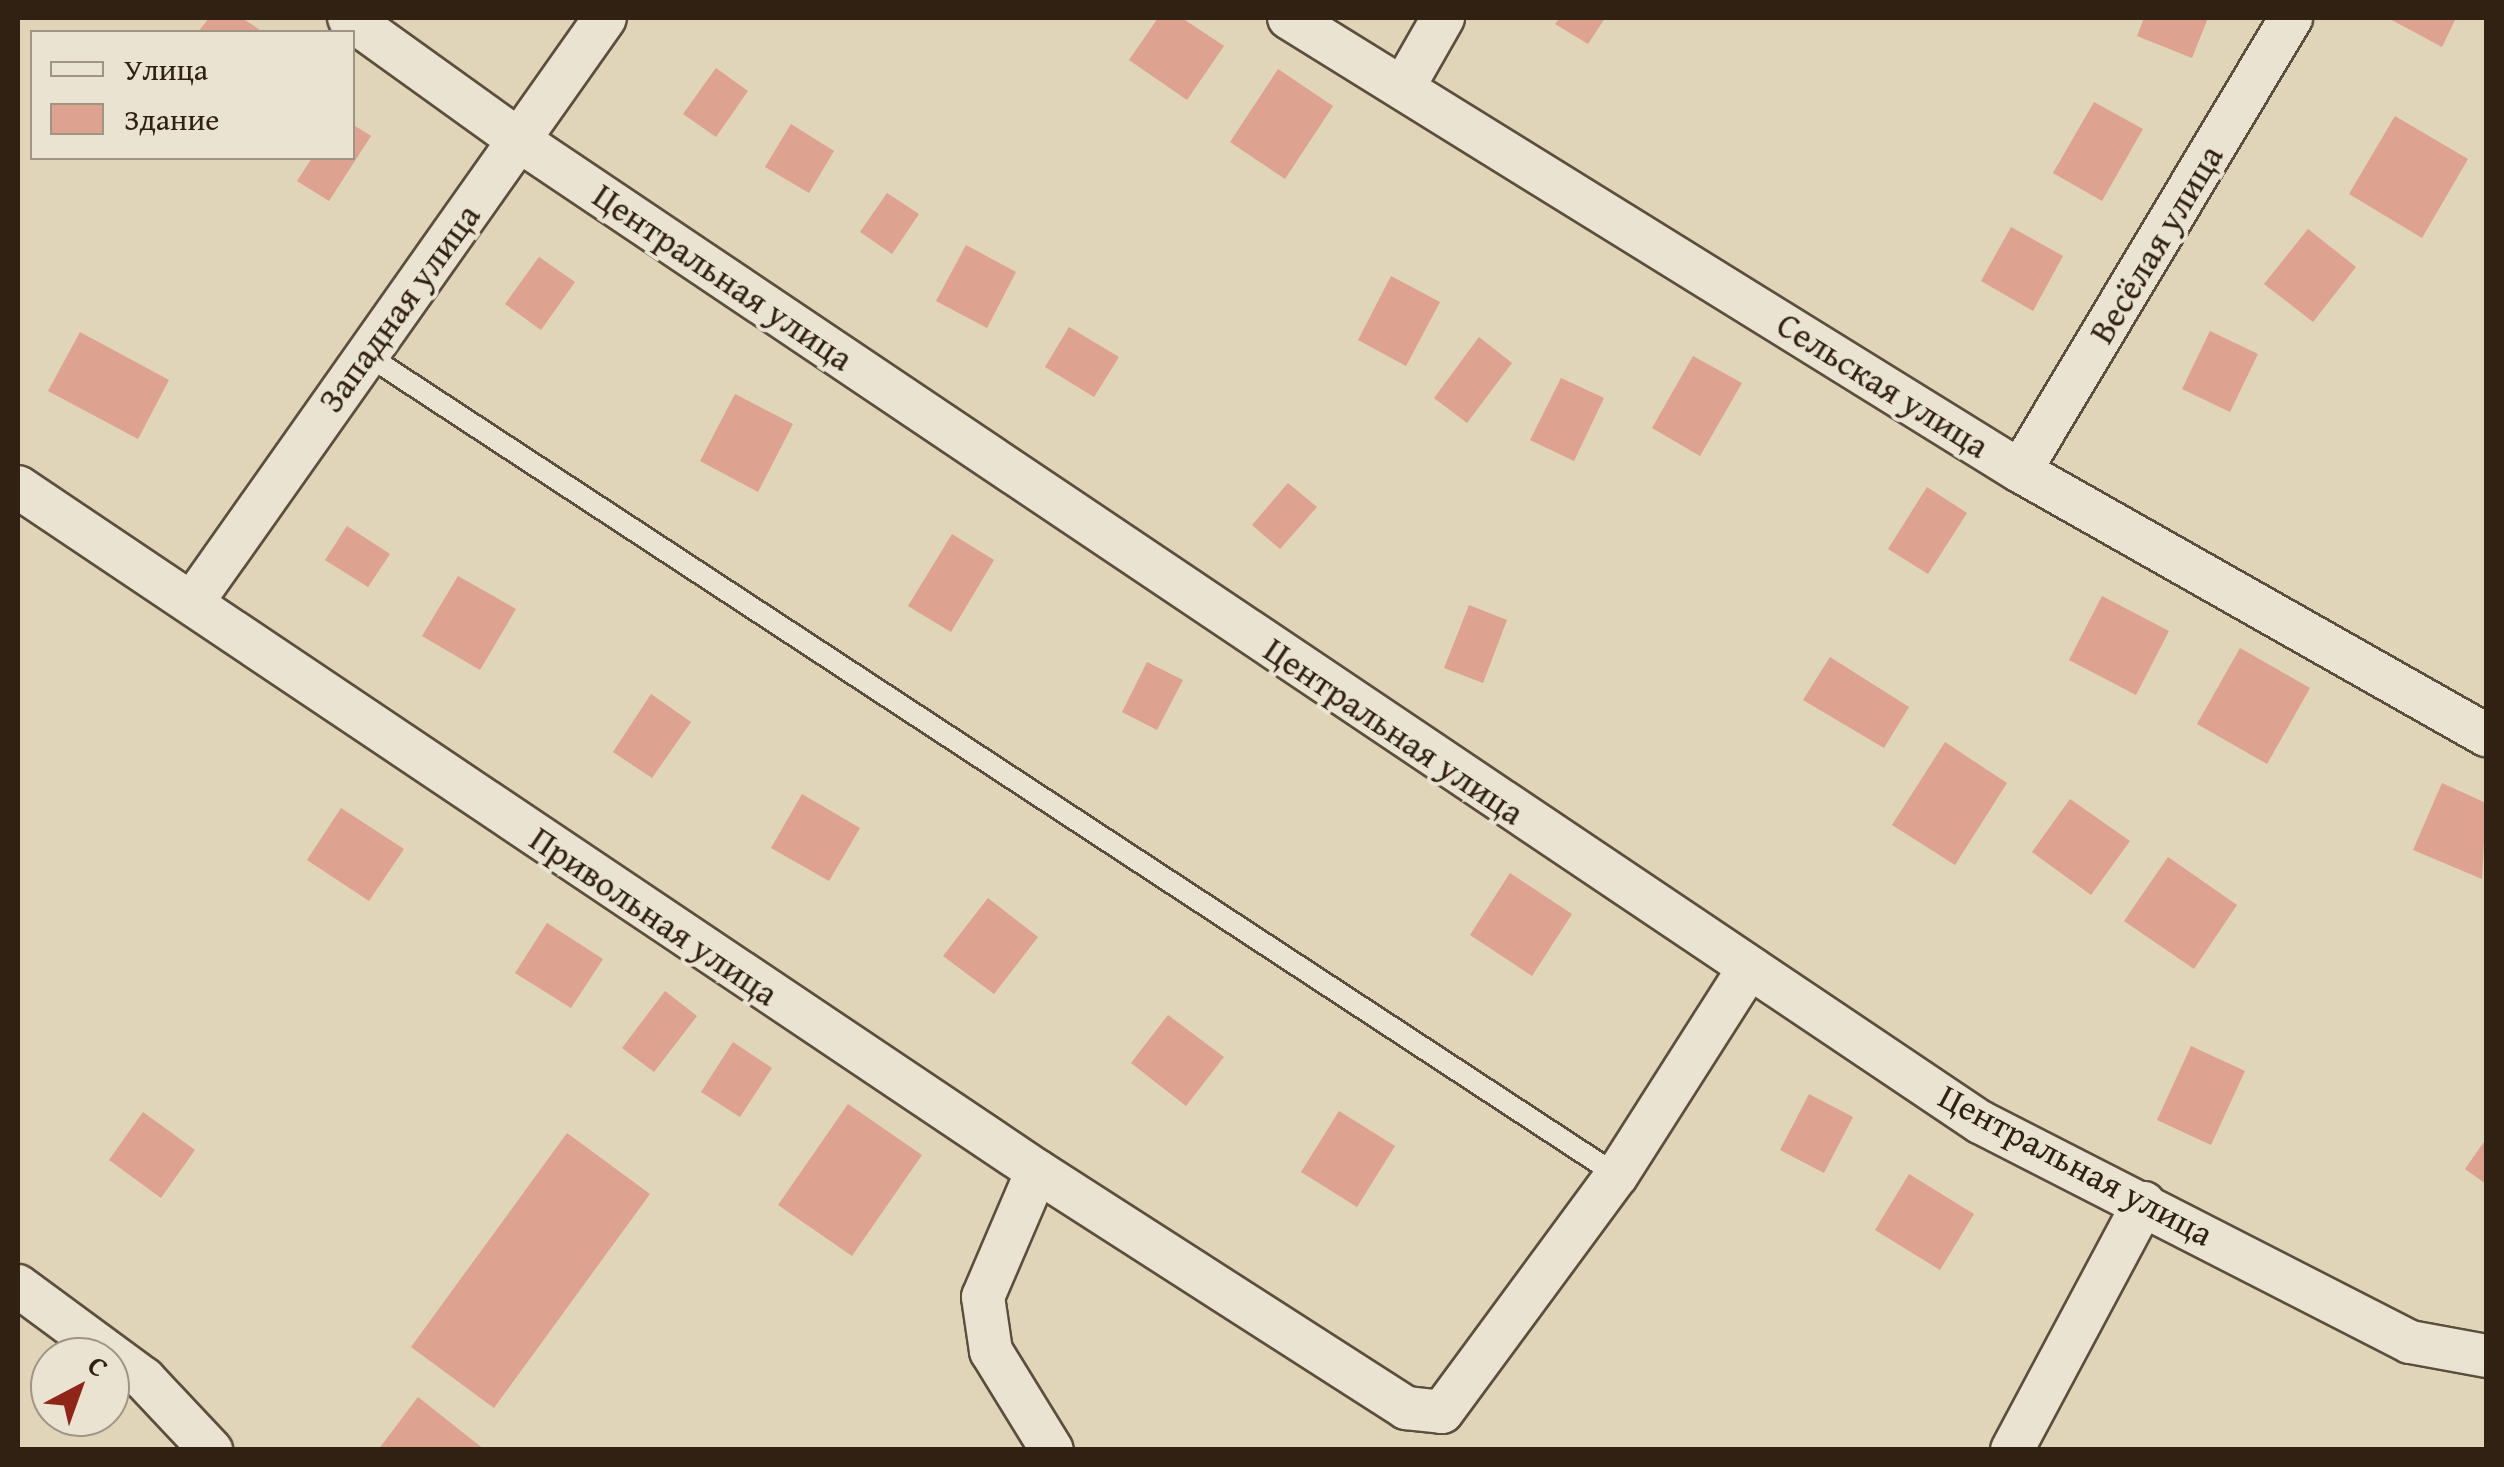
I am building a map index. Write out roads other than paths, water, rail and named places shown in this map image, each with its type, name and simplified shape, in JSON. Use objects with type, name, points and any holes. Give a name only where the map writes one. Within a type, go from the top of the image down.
[{"type":"street","name":"Центральная улица","points":[[349,18],[520,141],[1980,1122],[2410,1342],[2486,1356]]},
{"type":"street","name":"Западная улица","points":[[194,600],[364,353],[606,18]]},
{"type":"street","name":"Сельская улица","points":[[1289,18],[2020,470],[2486,735]]},
{"type":"street","points":[[1403,88],[1443,18]]},
{"type":"street","name":"Весёлая улица","points":[[2020,470],[2290,18]]},
{"type":"street","name":"Привольная улица","points":[[18,487],[194,600],[1037,1171],[1422,1413],[1442,1412],[1455,1401],[1617,1175]]},
{"type":"street","points":[[1617,1175],[1748,969]]},
{"type":"street","points":[[1037,1171],[982,1297],[991,1351],[1052,1450]]},
{"type":"street","points":[[2012,1450],[2144,1203]]},
{"type":"street","points":[[18,1286],[144,1379],[212,1450]]},
{"type":"lane","points":[[364,353],[1617,1175]]}]
